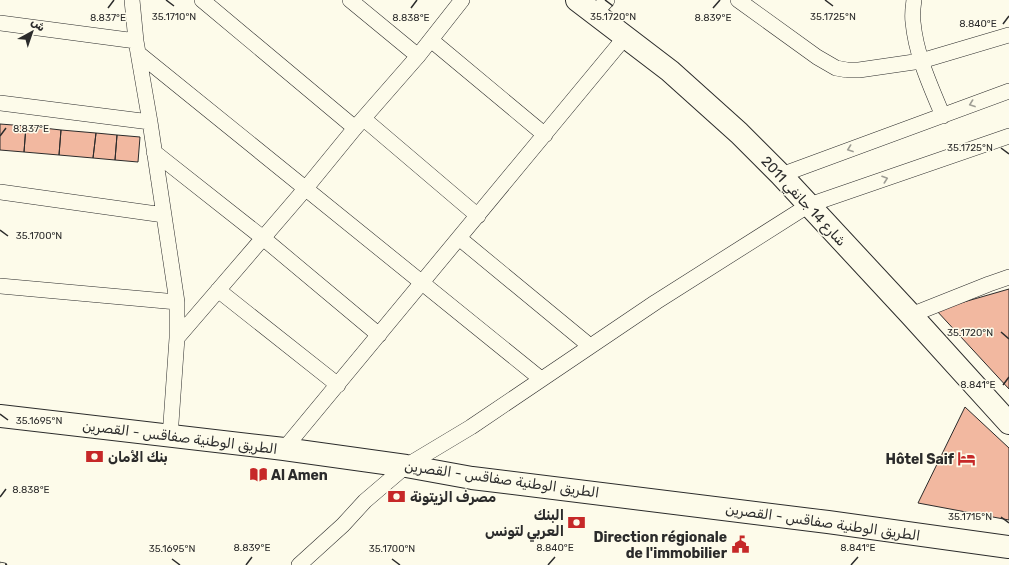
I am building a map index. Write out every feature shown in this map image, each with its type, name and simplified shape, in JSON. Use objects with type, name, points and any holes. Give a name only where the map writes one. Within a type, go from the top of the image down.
[{"type":"main road","name":"شارع 14 جانفي 2011","points":[[577,0],[601,6],[626,36],[670,71],[739,133],[781,175],[911,315],[1009,424]]},
{"type":"main road","name":"الطريق الوطنية صفاقس - القصرين","points":[[0,416],[170,437],[284,449],[406,466],[472,478],[828,522],[1007,546]]},
{"type":"street","points":[[132,0],[137,47],[150,122],[177,302],[177,338],[170,437]]},
{"type":"street","points":[[202,0],[478,216]]},
{"type":"street","points":[[350,0],[418,56]]},
{"type":"street","points":[[177,338],[306,188],[359,123],[418,56],[462,0]]},
{"type":"street","points":[[738,0],[817,57],[836,68],[847,70],[859,70],[921,61],[1009,35]]},
{"type":"street","points":[[914,0],[912,20],[921,61],[943,116]]},
{"type":"street","points":[[0,23],[137,47],[306,188],[542,378]]},
{"type":"street","points":[[284,449],[626,36]]},
{"type":"street","points":[[431,40],[545,135]]},
{"type":"street","points":[[781,175],[1009,91]]},
{"type":"street","points":[[0,103],[150,122]]},
{"type":"street","points":[[299,565],[342,525],[365,501],[406,466],[471,427],[656,302],[809,206],[1009,136]]},
{"type":"street","points":[[154,152],[263,238],[379,334]]},
{"type":"street","points":[[0,192],[164,215]]},
{"type":"street","points":[[459,238],[590,346]]},
{"type":"street","points":[[911,315],[1009,277]]},
{"type":"street","points":[[0,286],[177,302]]},
{"type":"street","points":[[218,290],[338,385]]},
{"type":"building","points":[[0,124],[26,126],[24,152],[0,150]]},
{"type":"building","points":[[26,126],[61,130],[59,155],[24,152]]},
{"type":"building","points":[[61,130],[96,133],[93,158],[59,155]]},
{"type":"building","points":[[96,133],[117,135],[115,160],[93,158]]},
{"type":"building","points":[[117,135],[140,137],[138,162],[115,160]]},
{"type":"building","points":[[1009,289],[1009,389],[936,310]]},
{"type":"building","points":[[965,407],[1009,448],[1009,520],[918,503]]},
{"type":"railway","points":[[0,564],[5,565]]},
{"type":"place","name":"بنك الأمان","points":[[95,457]]},
{"type":"place","name":"Hôtel Saif","points":[[967,459]]},
{"type":"place","name":"Al Amen","points":[[258,475]]},
{"type":"place","name":"مصرف الزيتونة","points":[[397,497]]},
{"type":"place","name":"البنك العربي لتونس","points":[[577,523]]},
{"type":"place","name":"Direction régionale de l'immobilier","points":[[740,545]]}]
